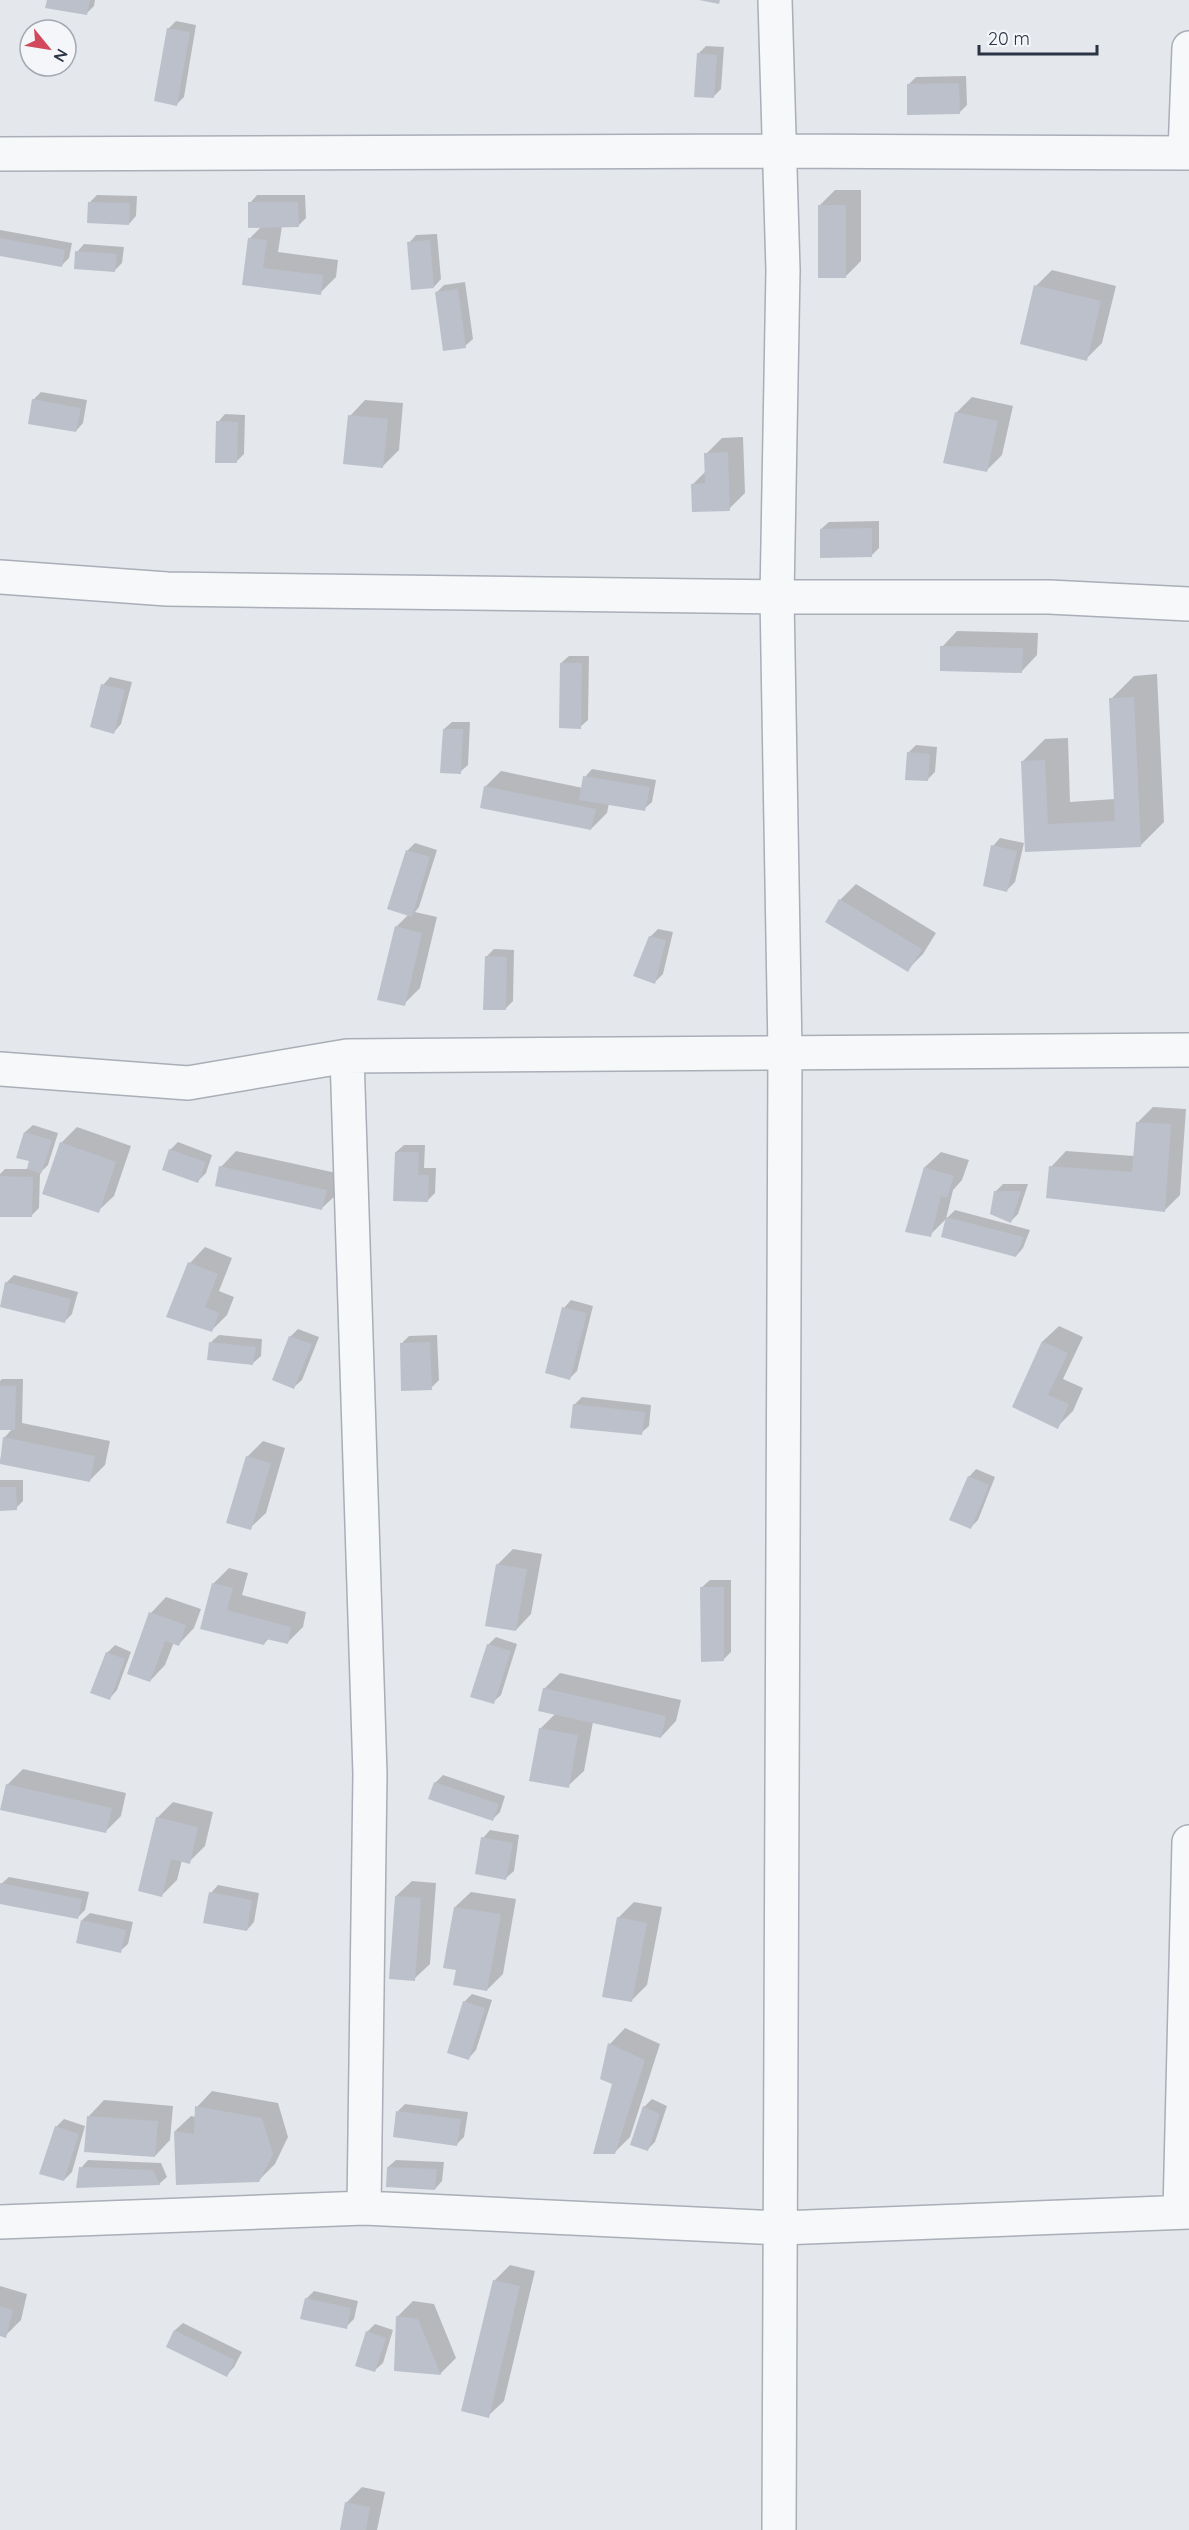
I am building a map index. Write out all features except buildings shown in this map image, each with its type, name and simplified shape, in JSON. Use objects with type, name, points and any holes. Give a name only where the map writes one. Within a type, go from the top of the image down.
[{"type":"street","points":[[775,0],[783,270],[777,597],[784,1052],[779,2530]]},
{"type":"street","points":[[0,154],[778,151],[1187,153],[1189,48]]},
{"type":"street","points":[[0,577],[179,589],[777,597],[1049,597],[1189,604]]},
{"type":"street","points":[[0,1069],[188,1083],[347,1056],[1189,1050]]},
{"type":"street","points":[[347,1056],[370,1774],[364,2208]]},
{"type":"street","points":[[0,2222],[364,2208],[781,2228],[1185,2212],[1189,1842]]}]
